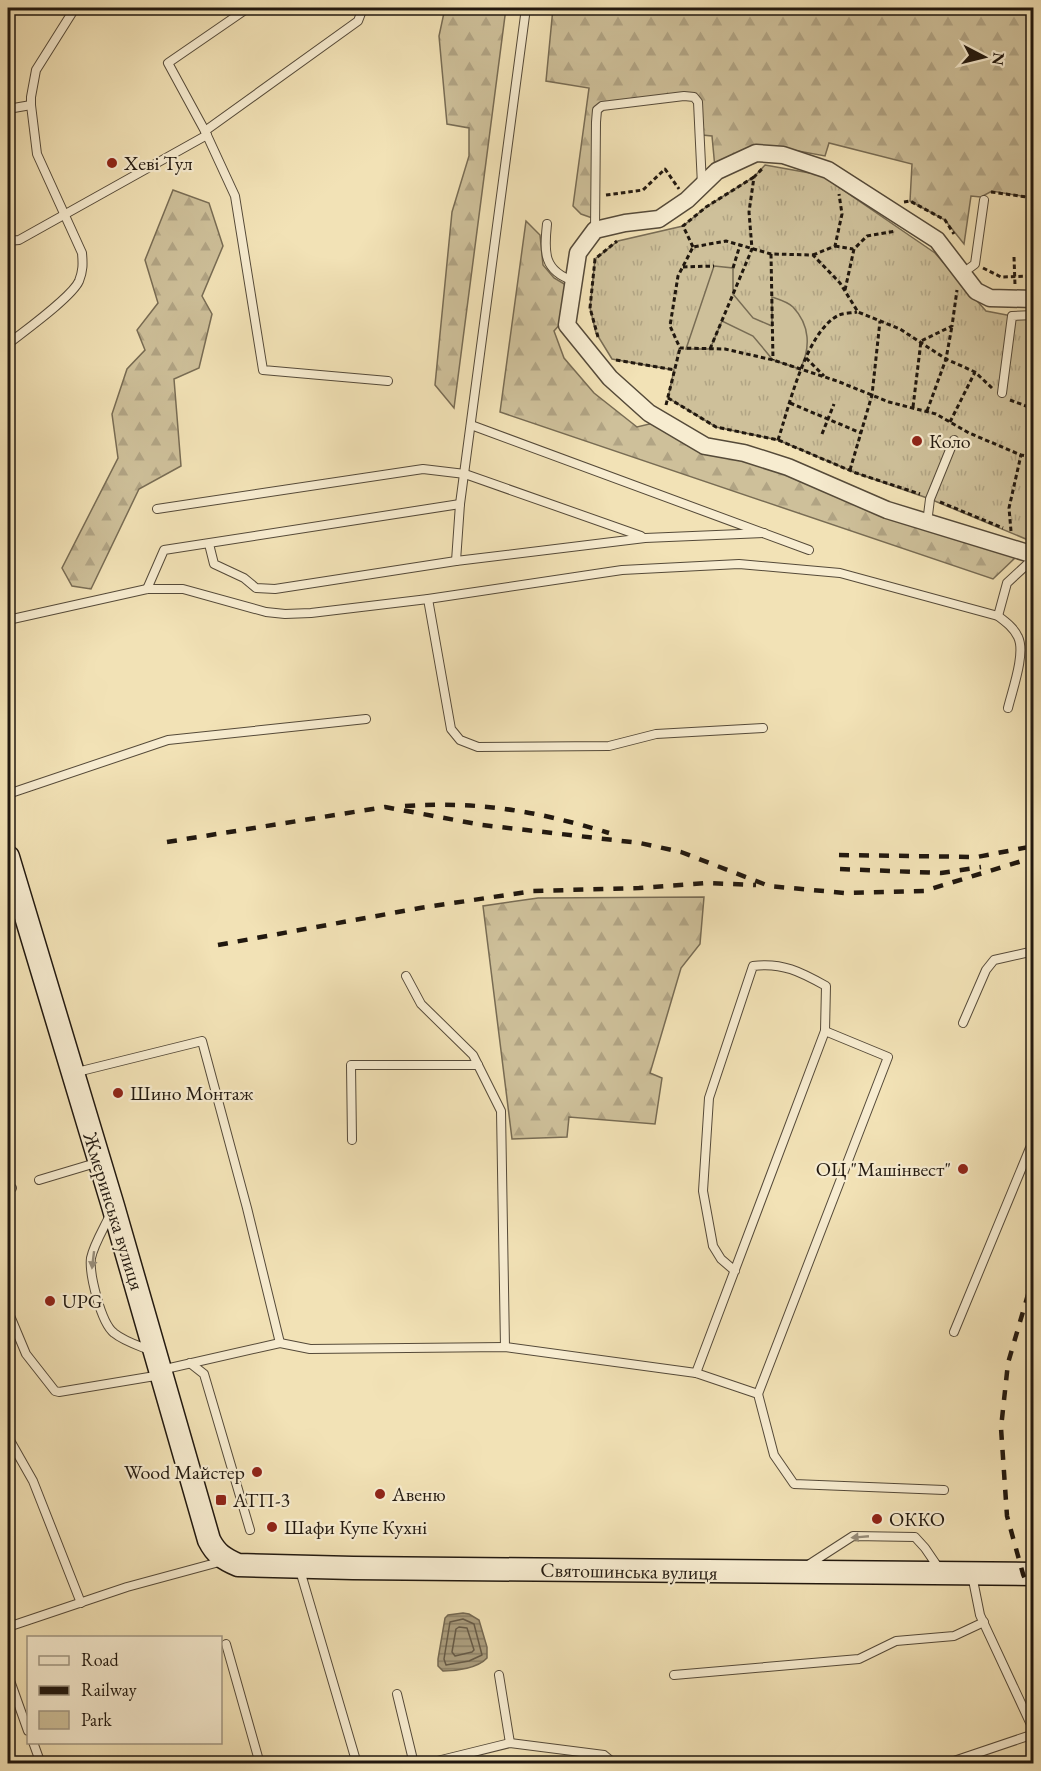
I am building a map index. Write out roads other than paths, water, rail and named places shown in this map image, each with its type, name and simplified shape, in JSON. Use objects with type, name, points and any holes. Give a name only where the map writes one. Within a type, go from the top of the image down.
[{"type":"main road","name":"Жмеринська вулиця","points":[[8,857],[113,1206],[209,1540],[215,1552],[226,1560]]},
{"type":"main road","name":"Святошинська вулиця","points":[[226,1560],[238,1565],[299,1567],[1034,1574]]},
{"type":"street","points":[[1034,299],[990,298],[976,291],[965,272],[937,240],[828,170],[783,155],[756,153],[717,171],[687,200],[659,219],[625,223],[595,230],[578,253],[567,325],[610,378],[649,413],[705,446],[744,453],[788,467],[887,510],[1034,556]]},
{"type":"lane","points":[[8,344],[42,318],[78,284],[84,267],[82,253],[37,154],[31,105],[36,70],[75,8]]},
{"type":"lane","points":[[248,8],[168,63],[206,133],[235,196],[263,370],[388,381]]},
{"type":"lane","points":[[8,241],[19,240],[206,133],[358,21],[363,8]]},
{"type":"lane","points":[[456,561],[460,504],[526,8]]},
{"type":"lane","points":[[595,230],[597,110],[602,106],[684,96],[694,97],[698,102],[702,186]]},
{"type":"lane","points":[[8,109],[31,105]]},
{"type":"lane","points":[[965,272],[984,200]]},
{"type":"lane","points":[[547,224],[545,243],[549,265],[562,277],[574,281]]},
{"type":"lane","points":[[999,393],[1012,316],[1034,315]]},
{"type":"lane","points":[[471,425],[809,550]]},
{"type":"lane","points":[[927,523],[930,499],[954,440]]},
{"type":"lane","points":[[158,509],[423,469],[465,474],[645,538]]},
{"type":"lane","points":[[147,589],[164,550],[460,504]]},
{"type":"lane","points":[[209,543],[214,564],[244,578],[256,588],[275,589],[456,561],[645,538],[764,533]]},
{"type":"lane","points":[[998,616],[1007,582],[1034,556]]},
{"type":"lane","points":[[8,620],[147,589],[183,589],[266,612],[310,613],[428,600],[622,570],[739,564],[840,573],[998,616],[1019,638],[1021,651],[1008,708]]},
{"type":"lane","points":[[428,600],[451,729],[460,740],[478,747],[609,746],[656,734],[763,728]]},
{"type":"lane","points":[[8,794],[168,740],[366,719]]},
{"type":"lane","points":[[963,1023],[986,970],[994,960],[1034,951]]},
{"type":"lane","points":[[696,1373],[735,1271],[825,1031],[826,986],[800,971],[769,964],[753,966],[710,1098],[703,1191],[713,1246],[720,1259],[735,1271]]},
{"type":"lane","points":[[406,976],[421,1005],[473,1055],[501,1111],[505,1347]]},
{"type":"lane","points":[[825,1031],[888,1057],[758,1394],[774,1455],[794,1484],[944,1490]]},
{"type":"lane","points":[[73,1073],[202,1041],[247,1208],[280,1343]]},
{"type":"lane","points":[[352,1140],[351,1065],[478,1065]]},
{"type":"lane","points":[[954,1332],[1030,1148],[1034,1146]]},
{"type":"lane","points":[[39,1180],[100,1162]]},
{"type":"lane","points":[[113,1206],[91,1262],[96,1294],[107,1326],[159,1366]]},
{"type":"lane","points":[[8,1311],[26,1354],[55,1391],[159,1366],[190,1363],[280,1343],[310,1349],[505,1347],[696,1373],[758,1394]]},
{"type":"lane","points":[[190,1363],[204,1374],[250,1530]]},
{"type":"lane","points":[[8,1437],[33,1481],[81,1603]]},
{"type":"lane","points":[[796,1573],[853,1536],[915,1537],[942,1573]]},
{"type":"lane","points":[[8,1627],[127,1587],[226,1560]]},
{"type":"lane","points":[[299,1567],[357,1764]]},
{"type":"lane","points":[[945,1764],[1034,1732],[984,1622],[972,1574]]},
{"type":"lane","points":[[674,1675],[859,1659],[896,1641],[954,1636],[984,1622]]},
{"type":"lane","points":[[226,1644],[260,1764]]},
{"type":"lane","points":[[8,1675],[27,1728]]},
{"type":"lane","points":[[499,1675],[510,1743]]},
{"type":"lane","points":[[398,1694],[414,1764]]},
{"type":"lane","points":[[425,1764],[510,1743],[604,1755],[615,1764]]},
{"type":"lane","points":[[33,1744],[41,1764]]},
{"type":"water","points":[[463,1613],[479,1620],[487,1647],[487,1658],[473,1667],[443,1671],[438,1666],[438,1659],[445,1618],[448,1615]]},
{"type":"railway","points":[[405,806],[458,805],[508,809],[533,813],[609,833]]},
{"type":"railway","points":[[167,842],[385,807],[482,825],[640,843],[681,852],[769,886],[845,893],[924,891],[1022,861],[1034,855]]},
{"type":"railway","points":[[839,855],[977,857],[1034,846]]},
{"type":"railway","points":[[840,869],[941,873],[981,867]]},
{"type":"railway","points":[[218,945],[420,908],[533,891],[639,888],[708,883],[756,885]]},
{"type":"railway","points":[[1034,1274],[1008,1363],[1001,1428],[1007,1516],[1023,1574],[1034,1600]]},
{"type":"place","name":"Хеві Тул","points":[[112,163]]},
{"type":"place","name":"Коло","points":[[917,441]]},
{"type":"place","name":"Шино Монтаж","points":[[118,1093]]},
{"type":"place","name":"ОЦ \"Машінвест\"","points":[[963,1169]]},
{"type":"place","name":"UPG","points":[[50,1301]]},
{"type":"place","name":"Wood Майстер","points":[[257,1472]]},
{"type":"place","name":"Авеню","points":[[380,1494]]},
{"type":"place","name":"АТП-3","points":[[221,1500]]},
{"type":"place","name":"ОККО","points":[[877,1519]]},
{"type":"place","name":"Шафи Купе Кухні","points":[[272,1527]]}]
